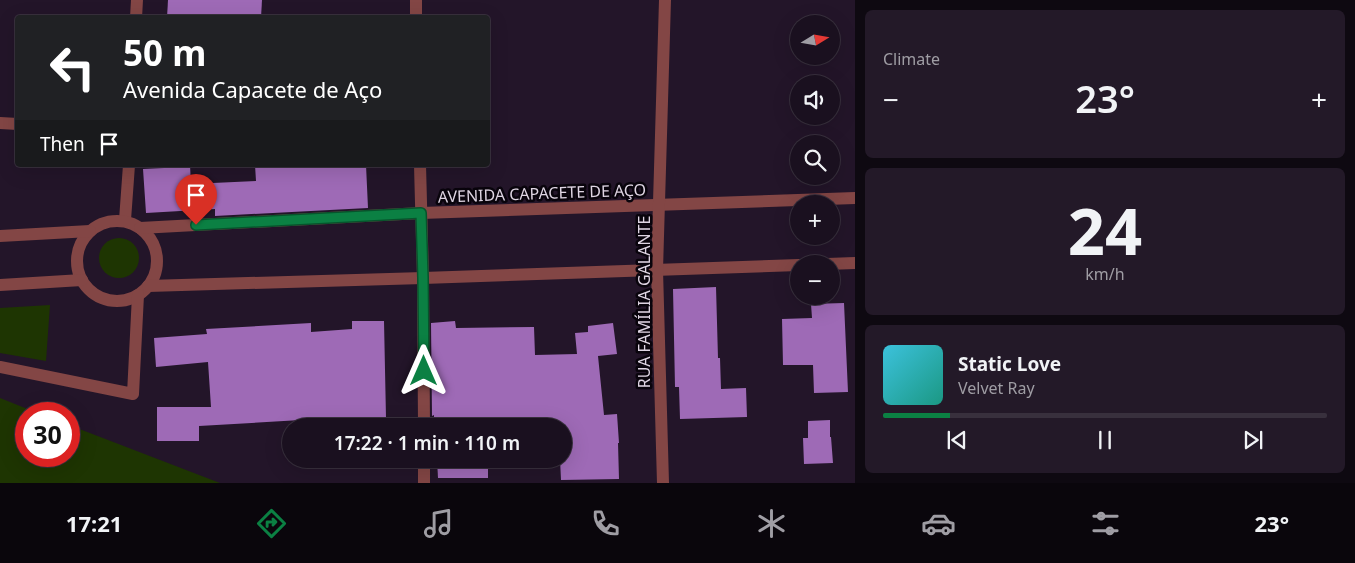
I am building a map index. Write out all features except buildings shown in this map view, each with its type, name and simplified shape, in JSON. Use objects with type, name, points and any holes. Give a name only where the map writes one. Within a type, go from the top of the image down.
[{"type":"street","points":[[136,15],[137,0]]},
{"type":"street","points":[[416,0],[416,15]]},
{"type":"street","name":"RUA FAMÍLIA GALANTE","points":[[663,483],[657,270],[665,0]]},
{"type":"street","points":[[0,123],[15,124]]},
{"type":"street","points":[[125,220],[129,167]]},
{"type":"street","points":[[420,167],[424,418]]},
{"type":"street","name":"AVENIDA CAPACETE DE AÇO","points":[[140,228],[421,213],[855,198]]},
{"type":"street","points":[[114,220],[125,220],[140,228],[149,237],[155,249],[157,262],[148,286],[138,295],[126,300],[114,301],[101,298],[90,290],[82,280],[77,268],[78,254],[82,242],[90,231],[101,224],[114,220]]},
{"type":"street","points":[[0,236],[90,231]]},
{"type":"street","points":[[840,264],[855,263]]},
{"type":"street","points":[[148,286],[790,265]]},
{"type":"street","points":[[0,285],[82,280]]},
{"type":"street","points":[[0,367],[133,394],[138,295]]},
{"type":"street","points":[[424,468],[424,483]]},
{"type":"green space","points":[[123,238],[130,241],[136,247],[139,258],[138,266],[130,275],[123,278],[115,278],[108,275],[100,266],[99,254],[102,247],[111,239]]},
{"type":"green space","points":[[50,305],[46,361],[0,353],[0,308]]},
{"type":"green space","points":[[0,398],[15,404],[15,467],[80,467],[80,429],[220,483],[0,483]]},
{"type":"route","points":[[196,225],[421,213],[424,371]]}]
